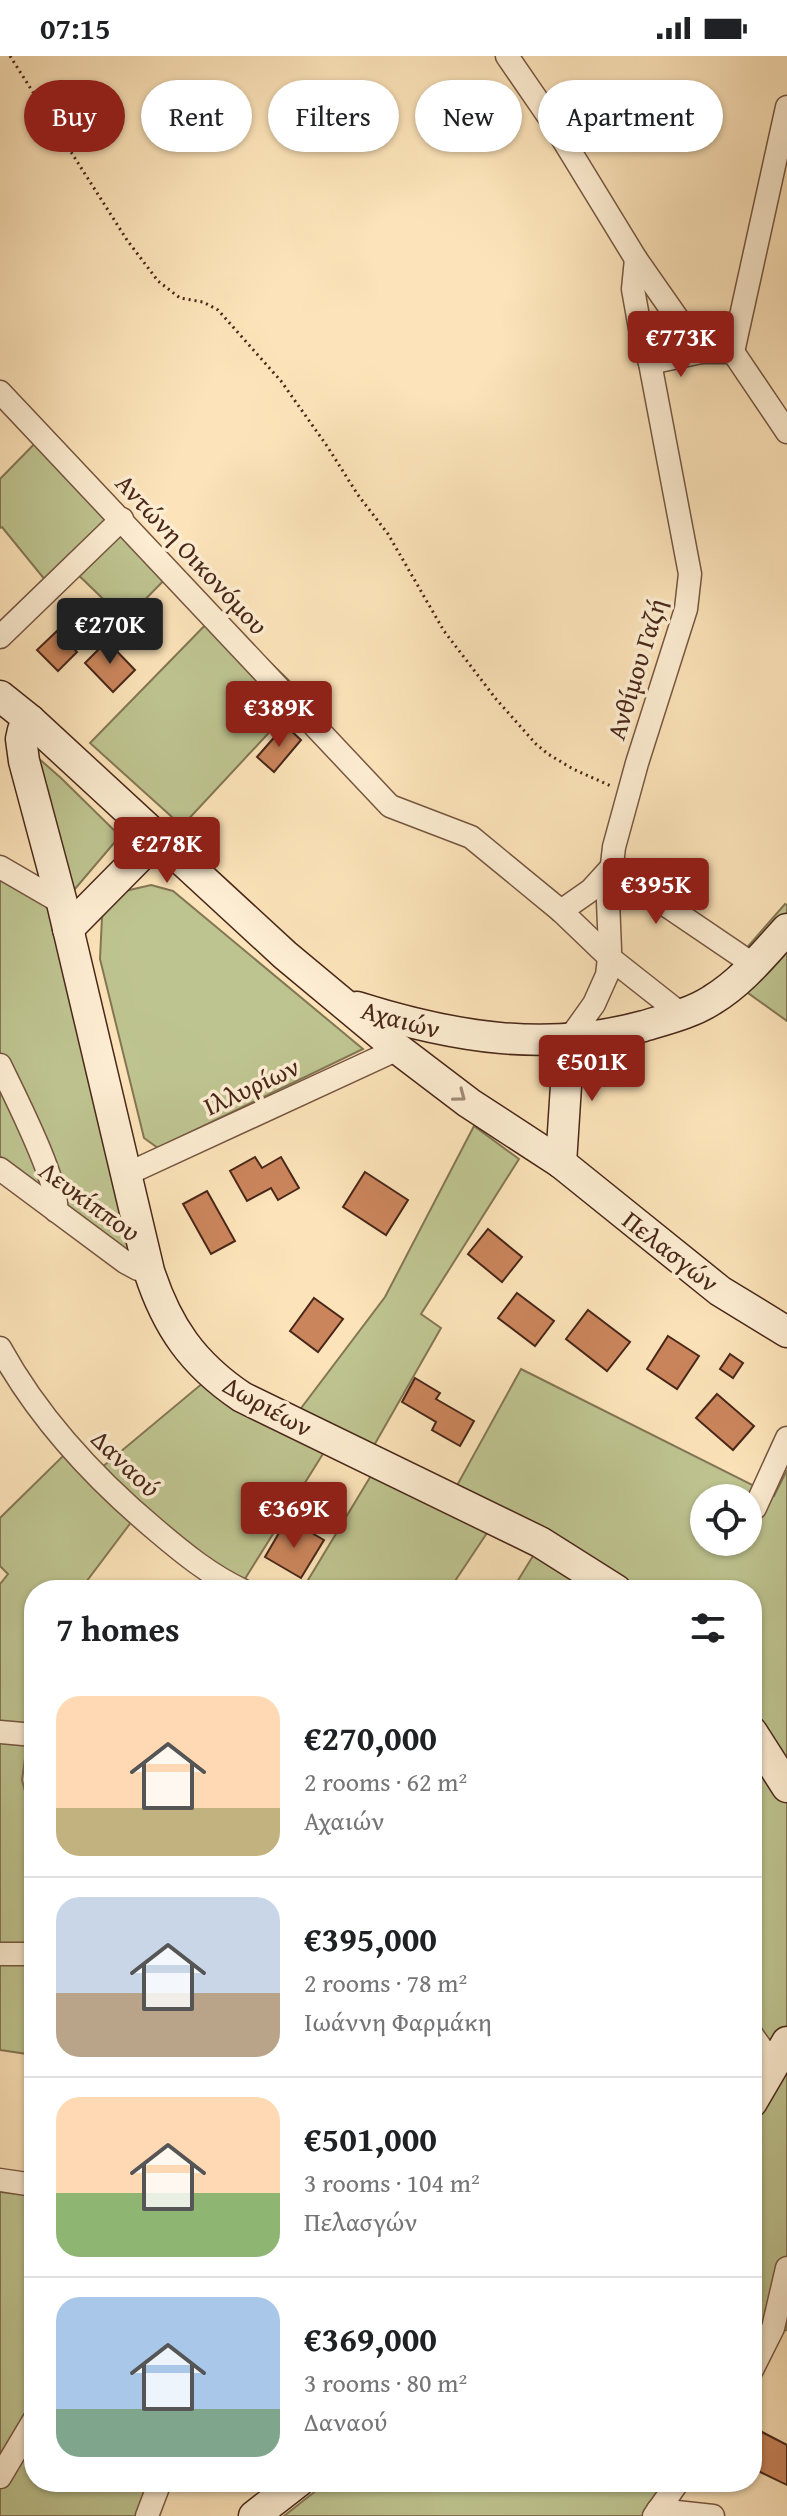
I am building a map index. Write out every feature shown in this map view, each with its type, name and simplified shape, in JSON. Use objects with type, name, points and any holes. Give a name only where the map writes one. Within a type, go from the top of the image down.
[{"type":"main road","name":"Αχαιών","points":[[0,696],[30,720],[285,955],[343,1003],[426,1028],[481,1038],[528,1041],[569,1039],[629,1030],[709,1002],[754,965],[787,929]]},
{"type":"main road","name":"Δωριέων","points":[[30,720],[21,739],[24,761],[65,916],[149,1271],[180,1338],[199,1363],[225,1386],[258,1406],[540,1542],[600,1580]]},
{"type":"main road","points":[[65,916],[157,839]]},
{"type":"main road","name":"Πελασγών","points":[[343,1003],[469,1103],[561,1163],[720,1291],[787,1332]]},
{"type":"main road","points":[[561,1163],[569,1039]]},
{"type":"main road","points":[[762,1748],[787,1787]]},
{"type":"main road","points":[[762,2085],[782,2052]]},
{"type":"main road","points":[[254,2516],[285,2492]]},
{"type":"street","points":[[507,56],[551,120],[636,259],[701,352]]},
{"type":"street","points":[[787,107],[733,352],[787,432]]},
{"type":"street","name":"Ανθίμου Γαζή","points":[[569,1039],[583,1021],[607,975],[611,868],[628,793],[686,609],[690,580],[650,363],[633,289],[636,259]]},
{"type":"street","points":[[650,363],[701,352],[733,352]]},
{"type":"street","name":"Αντώνη Οικονόμου","points":[[0,392],[390,806],[471,837],[561,911],[610,958],[681,1014]]},
{"type":"street","points":[[0,637],[122,519]]},
{"type":"street","points":[[0,867],[65,916]]},
{"type":"street","points":[[561,911],[591,890],[611,868],[754,965]]},
{"type":"street","name":"Ιλλυρίων","points":[[127,1174],[398,1049]]},
{"type":"street","points":[[0,1065],[49,1173],[57,1198],[56,1211]]},
{"type":"street","name":"Λευκίππου","points":[[0,1169],[125,1262],[149,1271]]},
{"type":"street","name":"Δαναού","points":[[0,1348],[18,1379],[58,1434],[123,1501],[202,1567],[225,1580]]},
{"type":"street","points":[[762,1493],[787,1438]]},
{"type":"street","points":[[0,1717],[24,1731]]},
{"type":"street","points":[[0,1732],[24,1734]]},
{"type":"street","points":[[0,1954],[24,1954]]},
{"type":"street","points":[[762,2049],[782,2052]]},
{"type":"street","points":[[0,2180],[24,2184]]},
{"type":"street","points":[[762,2351],[773,2328],[787,2268]]},
{"type":"street","points":[[762,2360],[787,2348]]},
{"type":"street","points":[[0,2477],[24,2437]]},
{"type":"street","points":[[147,2516],[156,2492]]},
{"type":"street","points":[[656,2513],[671,2492]]},
{"type":"street","points":[[656,2513],[713,2516]]},
{"type":"path","points":[[10,56],[127,240],[158,281],[180,298],[203,302],[218,310],[281,381],[388,534],[444,631],[496,699],[548,754],[573,769],[628,793]]},
{"type":"green space","points":[[49,429],[178,566],[125,620],[70,567],[50,586],[0,528],[0,479]]},
{"type":"green space","points":[[218,612],[304,695],[182,826],[90,743]]},
{"type":"green space","points":[[37,757],[120,836],[57,910],[138,1250],[125,1251],[94,1232],[0,1156],[0,873],[56,909]]},
{"type":"green space","points":[[151,885],[173,891],[363,1049],[158,1148],[144,1138],[100,959],[102,917],[121,892]]},
{"type":"green space","points":[[787,905],[787,1021],[723,975]]},
{"type":"green space","points":[[474,1126],[519,1159],[421,1314],[441,1328],[372,1449],[336,1433],[244,1580],[219,1580],[223,1571],[132,1521],[88,1580],[24,1580],[24,2054],[0,2050],[0,1584],[8,1574],[0,1566],[0,1518],[63,1456],[89,1478],[204,1382],[222,1401],[286,1428],[385,1297]]},
{"type":"green space","points":[[521,1369],[750,1484],[690,1484],[690,1556],[762,1556],[762,1490],[774,1496],[787,1470],[787,2330],[762,2338],[762,1580],[518,1580],[533,1556],[487,1533],[456,1580],[308,1580],[372,1474],[443,1511]]},
{"type":"green space","points":[[24,2178],[24,2492],[152,2492],[141,2516],[0,2516],[0,2186]]},
{"type":"green space","points":[[314,2492],[658,2492],[642,2516],[284,2516]]},
{"type":"building","points":[[57,631],[77,652],[58,671],[37,650]]},
{"type":"building","points":[[107,641],[135,670],[113,692],[85,663]]},
{"type":"building","points":[[285,725],[301,740],[274,772],[257,757]]},
{"type":"building","points":[[255,1157],[262,1168],[281,1157],[299,1188],[278,1200],[271,1188],[247,1201],[230,1171]]},
{"type":"building","points":[[365,1172],[408,1200],[386,1235],[343,1207]]},
{"type":"building","points":[[207,1191],[235,1241],[211,1254],[183,1204]]},
{"type":"building","points":[[488,1229],[522,1257],[502,1282],[468,1254]]},
{"type":"building","points":[[517,1293],[554,1321],[535,1346],[498,1318]]},
{"type":"building","points":[[314,1298],[343,1319],[318,1352],[290,1331]]},
{"type":"building","points":[[588,1310],[630,1342],[607,1371],[566,1339]]},
{"type":"building","points":[[668,1336],[699,1356],[677,1389],[647,1369]]},
{"type":"building","points":[[730,1354],[743,1363],[733,1378],[720,1369]]},
{"type":"building","points":[[415,1378],[440,1393],[436,1399],[474,1421],[460,1446],[432,1430],[436,1422],[402,1402]]},
{"type":"building","points":[[717,1394],[754,1426],[733,1450],[696,1418]]},
{"type":"building","points":[[283,1526],[300,1536],[305,1529],[324,1540],[301,1578],[265,1557]]},
{"type":"building","points":[[762,2432],[787,2445],[787,2485],[762,2473]]}]
